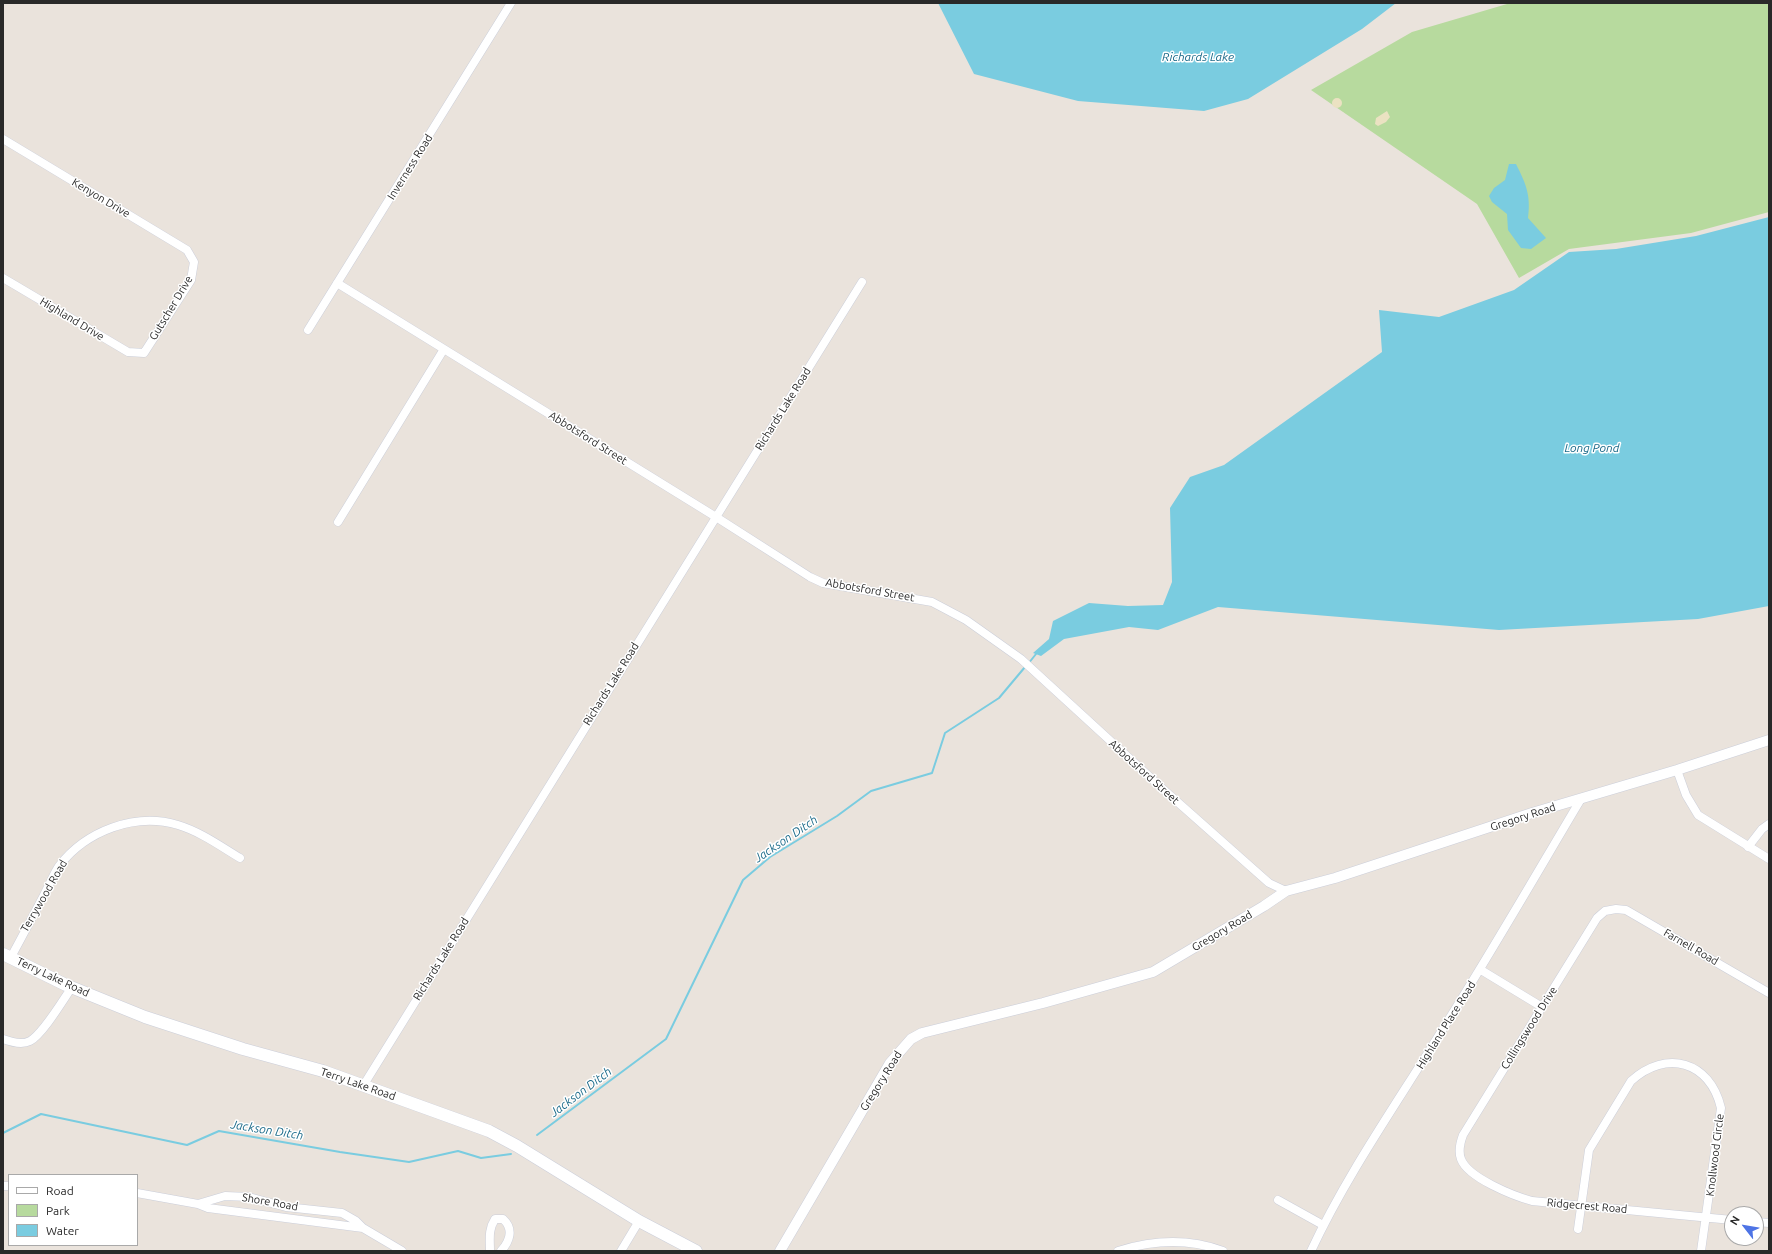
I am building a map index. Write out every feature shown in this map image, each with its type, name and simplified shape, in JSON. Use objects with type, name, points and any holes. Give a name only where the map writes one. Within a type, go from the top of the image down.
[{"type":"main road","name":"Terry Lake Road","points":[[7,955],[72,987],[145,1017],[243,1049],[323,1071],[489,1131],[517,1146],[639,1221],[696,1251]]},
{"type":"street","name":"Inverness Road","points":[[308,330],[511,3]]},
{"type":"street","name":"Kenyon Drive","points":[[3,139],[187,250],[194,262]]},
{"type":"street","name":"Gutscher Drive","points":[[144,353],[191,280],[194,262]]},
{"type":"street","name":"Highland Drive","points":[[3,278],[128,352],[144,353]]},
{"type":"street","name":"Richards Lake Road","points":[[363,1086],[862,282]]},
{"type":"street","name":"Abbotsford Street","points":[[337,283],[716,517],[810,577],[823,583],[932,602],[966,620],[1021,659],[1164,790],[1269,883],[1286,891]]},
{"type":"street","points":[[338,522],[444,349]]},
{"type":"street","name":"Gregory Road","points":[[780,1251],[890,1063],[911,1039],[922,1033],[961,1022],[1043,1003],[1153,972],[1286,891],[1335,878],[1532,813],[1677,770],[1769,740]]},
{"type":"street","points":[[1677,770],[1686,795],[1698,815],[1769,859]]},
{"type":"street","name":"Highland Place Road","points":[[1310,1251],[1354,1171],[1481,970],[1581,799]]},
{"type":"street","name":"Terrywood Road","points":[[7,955],[58,868],[71,852],[87,839],[106,830],[124,824],[148,822],[163,822],[178,825],[197,832],[240,858]]},
{"type":"street","points":[[1748,847],[1762,829],[1769,824]]},
{"type":"street","name":"Farnell Road","points":[[1611,910],[1626,910],[1769,993]]},
{"type":"street","name":"Collingswood Drive","points":[[1459,1154],[1459,1144],[1463,1135],[1597,918],[1605,912],[1611,910]]},
{"type":"street","points":[[1481,970],[1542,1007]]},
{"type":"street","points":[[4,1041],[19,1043],[30,1040],[42,1030],[72,987]]},
{"type":"street","name":"Knollwood Circle","points":[[1578,1229],[1588,1150],[1631,1081],[1641,1072],[1659,1064],[1673,1062],[1686,1064],[1698,1070],[1712,1084],[1720,1101],[1721,1108],[1707,1218],[1701,1251]]},
{"type":"street","name":"Ridgecrest Road","points":[[1459,1154],[1464,1165],[1471,1172],[1515,1196],[1532,1200],[1582,1206],[1724,1219]]},
{"type":"street","name":"Shore Road","points":[[138,1193],[198,1204],[208,1208],[363,1228]]},
{"type":"street","name":"Shore Road","points":[[198,1204],[225,1196],[249,1197],[286,1207],[342,1212],[356,1220],[363,1228],[402,1251]]},
{"type":"street","points":[[1278,1200],[1323,1225]]},
{"type":"street","points":[[490,1251],[489,1235],[491,1226],[495,1219],[502,1219],[508,1224],[510,1234],[508,1244],[501,1251]]},
{"type":"street","points":[[621,1251],[639,1221]]},
{"type":"street","points":[[1118,1251],[1139,1244],[1182,1241],[1197,1243],[1223,1251]]},
{"type":"green space","points":[[1769,3],[1769,212],[1691,233],[1569,249],[1519,278],[1477,204],[1311,90],[1412,32],[1507,4]]},
{"type":"sand","points":[[1335,98],[1339,98],[1341,99],[1341,107],[1335,108],[1332,105],[1332,101]]},
{"type":"sand","points":[[1387,111],[1390,117],[1386,122],[1378,126],[1375,124],[1376,118]]},
{"type":"water","name":"Richards Lake","points":[[938,3],[1396,3],[1362,29],[1248,99],[1204,111],[1078,101],[974,74]]},
{"type":"water","points":[[1509,164],[1516,164],[1523,178],[1529,203],[1528,218],[1546,238],[1531,249],[1521,248],[1508,230],[1507,214],[1492,202],[1489,196],[1494,188],[1505,180]]},
{"type":"water","name":"Long Pond","points":[[1769,217],[1769,606],[1698,619],[1499,630],[1218,607],[1158,630],[1129,627],[1064,639],[1041,656],[1033,653],[1049,639],[1053,621],[1089,603],[1128,606],[1163,605],[1172,582],[1170,508],[1190,477],[1224,465],[1382,352],[1379,310],[1439,317],[1514,290],[1569,252],[1616,249],[1696,236]]},
{"type":"waterway","name":"Jackson Ditch","points":[[1028,664],[1036,654]]},
{"type":"waterway","name":"Jackson Ditch","points":[[537,1135],[666,1039],[743,880],[770,857],[837,816],[871,791],[932,773],[945,733],[999,698],[1025,667]]},
{"type":"waterway","name":"Jackson Ditch","points":[[3,1133],[41,1114],[187,1145],[219,1131],[340,1152],[409,1162],[458,1151],[481,1158],[511,1154]]}]
